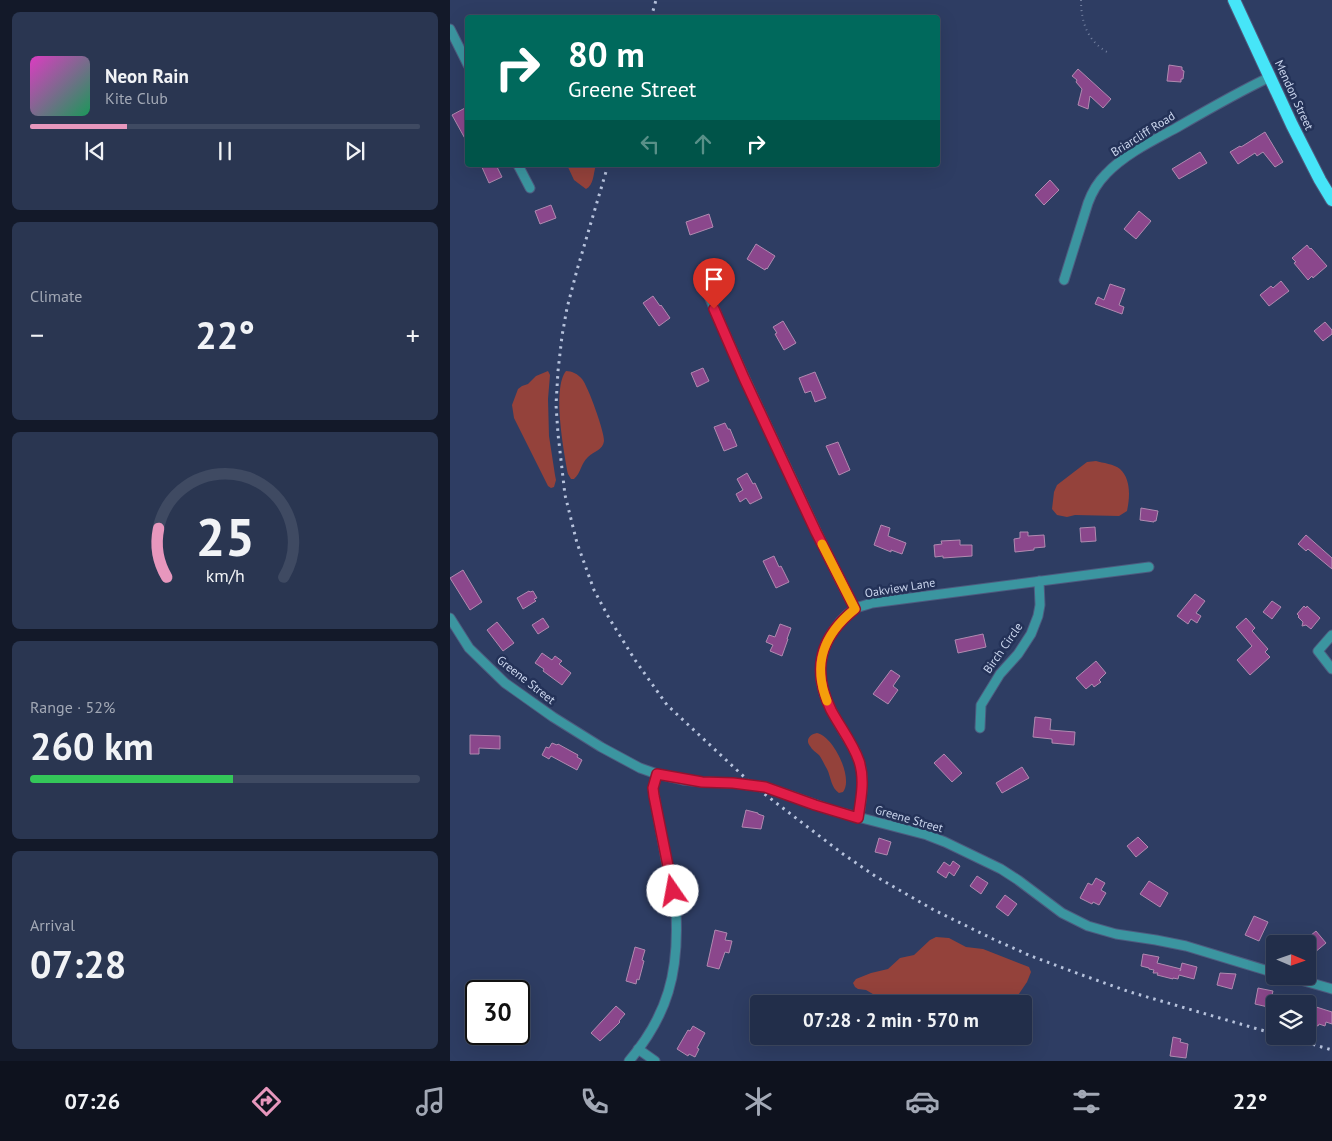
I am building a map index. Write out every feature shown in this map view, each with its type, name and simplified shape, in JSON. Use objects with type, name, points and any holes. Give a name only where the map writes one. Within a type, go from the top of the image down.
[{"type":"main road","name":"Mendon Street","points":[[1238,1],[1292,125],[1332,200]]},
{"type":"street","points":[[450,29],[465,59]]},
{"type":"street","name":"Briarcliff Road","points":[[1064,280],[1092,193],[1104,176],[1122,161],[1156,139],[1270,76]]},
{"type":"street","points":[[519,167],[530,188]]},
{"type":"street","points":[[703,281],[748,386],[855,609]]},
{"type":"street","name":"Oakview Lane","points":[[858,818],[863,785],[859,760],[828,703],[820,679],[820,664],[824,648],[842,620],[855,609],[872,603],[1149,567]]},
{"type":"street","name":"Birch Circle","points":[[980,728],[981,705],[1000,674],[1018,654],[1031,634],[1040,605],[1039,581]]},
{"type":"street","name":"Greene Street","points":[[450,618],[470,648],[505,683],[553,717],[601,747],[633,764],[657,774],[702,782],[765,787],[858,818],[927,835],[960,849],[1009,874],[1062,913],[1088,926],[1116,934],[1186,946],[1266,970]]},
{"type":"street","points":[[1332,635],[1318,652],[1332,669]]},
{"type":"street","points":[[629,1061],[656,1022],[663,1007],[669,991],[676,960],[676,913],[653,788],[657,774]]},
{"type":"street","points":[[1316,984],[1332,989]]},
{"type":"street","points":[[638,1050],[655,1061]]},
{"type":"path","points":[[1081,0],[1082,14],[1087,33],[1098,46],[1109,53]]},
{"type":"shaded area","points":[[568,167],[596,167],[592,182],[586,189],[574,180]]},
{"type":"shaded area","points":[[548,371],[550,375],[548,399],[549,436],[556,480],[554,487],[551,488],[548,486],[514,418],[512,405],[518,389],[528,384],[536,376]]},
{"type":"shaded area","points":[[566,371],[577,374],[585,383],[604,436],[603,444],[586,459],[574,479],[571,479],[568,474],[560,421],[560,391],[562,379]]},
{"type":"shaded area","points":[[1096,461],[1115,466],[1124,473],[1129,489],[1127,511],[1119,516],[1075,515],[1067,517],[1057,515],[1052,509],[1054,492],[1057,485],[1087,462]]},
{"type":"shaded area","points":[[817,733],[829,742],[840,758],[846,777],[846,786],[843,792],[839,793],[836,791],[821,758],[808,742],[812,735]]},
{"type":"shaded area","points":[[936,937],[949,938],[966,947],[983,949],[1029,967],[1031,972],[1018,995],[875,995],[855,987],[853,983],[856,979],[888,969],[900,958],[914,955]]},
{"type":"building","points":[[1169,65],[1182,67],[1184,71],[1181,82],[1167,81]]},
{"type":"building","points":[[1078,69],[1111,99],[1103,108],[1090,96],[1088,109],[1078,105],[1082,89],[1076,82],[1077,80],[1072,76]]},
{"type":"building","points":[[465,108],[465,139],[452,115]]},
{"type":"building","points":[[1265,132],[1283,162],[1275,167],[1263,152],[1257,156],[1255,153],[1238,164],[1230,152]]},
{"type":"building","points":[[1200,152],[1207,163],[1179,179],[1172,169]]},
{"type":"building","points":[[482,167],[497,167],[502,177],[489,183]]},
{"type":"building","points":[[1050,180],[1059,190],[1044,205],[1035,195]]},
{"type":"building","points":[[551,205],[556,218],[540,224],[535,211]]},
{"type":"building","points":[[1139,211],[1151,221],[1136,239],[1124,229]]},
{"type":"building","points":[[709,214],[713,227],[690,235],[686,222]]},
{"type":"building","points":[[756,244],[775,256],[765,270],[747,259]]},
{"type":"building","points":[[1307,245],[1327,266],[1308,280],[1292,258]]},
{"type":"building","points":[[1281,281],[1289,291],[1269,306],[1260,295]]},
{"type":"building","points":[[1110,284],[1125,289],[1119,305],[1124,307],[1122,314],[1095,304],[1098,297],[1104,300]]},
{"type":"building","points":[[653,296],[670,318],[659,326],[643,303]]},
{"type":"building","points":[[783,321],[796,343],[784,350],[773,327]]},
{"type":"building","points":[[1325,322],[1332,330],[1332,334],[1323,341],[1314,331]]},
{"type":"building","points":[[703,368],[709,381],[697,387],[691,373]]},
{"type":"building","points":[[815,372],[826,398],[815,402],[811,391],[805,393],[799,378]]},
{"type":"building","points":[[725,423],[728,429],[730,429],[737,446],[724,451],[714,427]]},
{"type":"building","points":[[838,442],[850,470],[839,475],[826,446]]},
{"type":"building","points":[[747,473],[753,484],[755,483],[762,498],[750,504],[746,498],[740,502],[736,494],[743,490],[737,479]]},
{"type":"building","points":[[1141,508],[1158,511],[1156,521],[1140,520]]},
{"type":"building","points":[[881,525],[890,528],[888,536],[906,543],[902,554],[874,545]]},
{"type":"building","points":[[1095,527],[1096,541],[1081,542],[1080,528]]},
{"type":"building","points":[[1020,532],[1028,532],[1028,536],[1044,535],[1045,547],[1015,552],[1014,539],[1020,538]]},
{"type":"building","points":[[1306,535],[1332,558],[1332,569],[1308,549],[1306,551],[1298,544]]},
{"type":"building","points":[[960,540],[960,545],[972,545],[972,556],[935,557],[934,545],[942,544],[941,541]]},
{"type":"building","points":[[774,556],[789,582],[776,588],[763,561]]},
{"type":"building","points":[[463,570],[482,602],[470,610],[450,578]]},
{"type":"building","points":[[529,591],[533,591],[537,598],[534,599],[536,601],[523,609],[517,598]]},
{"type":"building","points":[[1195,594],[1205,601],[1196,613],[1201,616],[1197,623],[1191,619],[1188,624],[1177,616]]},
{"type":"building","points":[[1272,601],[1281,607],[1272,619],[1263,612]]},
{"type":"building","points":[[1304,606],[1306,608],[1307,606],[1320,618],[1311,629],[1306,625],[1302,626],[1303,622],[1297,614]]},
{"type":"building","points":[[543,618],[549,627],[538,634],[532,625]]},
{"type":"building","points":[[1246,618],[1255,628],[1252,631],[1268,649],[1265,652],[1270,657],[1250,675],[1237,660],[1252,646],[1236,627]]},
{"type":"building","points":[[497,622],[514,643],[503,651],[487,630]]},
{"type":"building","points":[[780,624],[791,628],[782,656],[770,651],[773,645],[766,642],[769,635],[775,637]]},
{"type":"building","points":[[983,634],[986,647],[958,653],[955,640]]},
{"type":"building","points":[[542,653],[552,660],[555,656],[562,661],[559,664],[571,673],[562,685],[535,663]]},
{"type":"building","points":[[1096,661],[1106,673],[1099,680],[1101,682],[1094,687],[1092,684],[1086,689],[1076,678]]},
{"type":"building","points":[[891,670],[900,676],[893,686],[898,690],[888,704],[873,694]]},
{"type":"building","points":[[1035,717],[1051,719],[1050,730],[1075,732],[1074,745],[1052,743],[1052,739],[1033,737]]},
{"type":"building","points":[[470,735],[500,736],[500,749],[479,748],[479,754],[470,754]]},
{"type":"building","points":[[552,743],[558,744],[578,755],[577,757],[582,760],[577,770],[551,756],[549,759],[542,755],[546,747],[549,748]]},
{"type":"building","points":[[944,754],[962,773],[952,782],[934,763]]},
{"type":"building","points":[[1022,767],[1029,778],[1002,793],[996,783]]},
{"type":"building","points":[[746,810],[764,816],[761,829],[742,827]]},
{"type":"building","points":[[1138,837],[1148,847],[1136,857],[1127,846]]},
{"type":"building","points":[[879,838],[891,842],[887,855],[875,852]]},
{"type":"building","points":[[953,861],[960,866],[954,876],[949,872],[946,878],[937,872],[944,862],[950,866]]},
{"type":"building","points":[[977,876],[988,883],[981,894],[970,886]]},
{"type":"building","points":[[1096,878],[1105,883],[1101,890],[1106,893],[1099,905],[1080,898],[1088,883],[1092,885]]},
{"type":"building","points":[[1149,881],[1168,893],[1160,907],[1140,894]]},
{"type":"building","points":[[1005,895],[1017,904],[1008,916],[996,907]]},
{"type":"building","points":[[1254,916],[1268,922],[1259,941],[1245,935]]},
{"type":"building","points":[[715,930],[727,933],[725,940],[732,941],[729,953],[725,952],[719,969],[707,966]]},
{"type":"building","points":[[1316,931],[1326,943],[1316,951],[1316,935],[1311,935]]},
{"type":"building","points":[[635,947],[645,950],[639,980],[637,979],[636,984],[626,981]]},
{"type":"building","points":[[1143,954],[1159,957],[1157,963],[1181,969],[1182,963],[1197,967],[1194,979],[1179,975],[1178,979],[1173,979],[1157,975],[1158,973],[1153,973],[1154,970],[1141,966]]},
{"type":"building","points":[[1220,973],[1236,974],[1232,989],[1217,985]]},
{"type":"building","points":[[1258,988],[1273,991],[1272,995],[1266,995],[1266,1007],[1255,1004]]},
{"type":"building","points":[[616,1006],[625,1014],[620,1022],[600,1041],[591,1033]]},
{"type":"building","points":[[1316,1007],[1332,1012],[1332,1024],[1326,1022],[1325,1026],[1319,1024],[1316,1025]]},
{"type":"building","points":[[693,1026],[705,1033],[697,1048],[699,1049],[695,1057],[689,1054],[688,1056],[677,1049],[688,1030],[690,1031]]},
{"type":"building","points":[[1173,1037],[1181,1039],[1180,1042],[1188,1044],[1186,1058],[1170,1056]]},
{"type":"railway","points":[[652,15],[656,0]]},
{"type":"railway","points":[[607,167],[567,308],[558,371],[556,405],[558,434],[565,495],[577,543],[594,590],[635,660],[667,705],[754,786],[843,854],[875,876],[934,910],[1031,956],[1082,975],[1130,992],[1266,1031]]},
{"type":"railway","points":[[1315,1045],[1332,1050]]},
{"type":"slow traffic","points":[[822,544],[855,609],[842,620],[824,648],[820,664],[820,679],[827,701]]},
{"type":"route","points":[[673,891],[654,796],[653,788],[657,774],[683,780],[765,787],[858,818],[863,785],[859,760],[831,710],[820,679],[820,664],[824,648],[842,620],[855,609],[816,532],[714,309]]}]
